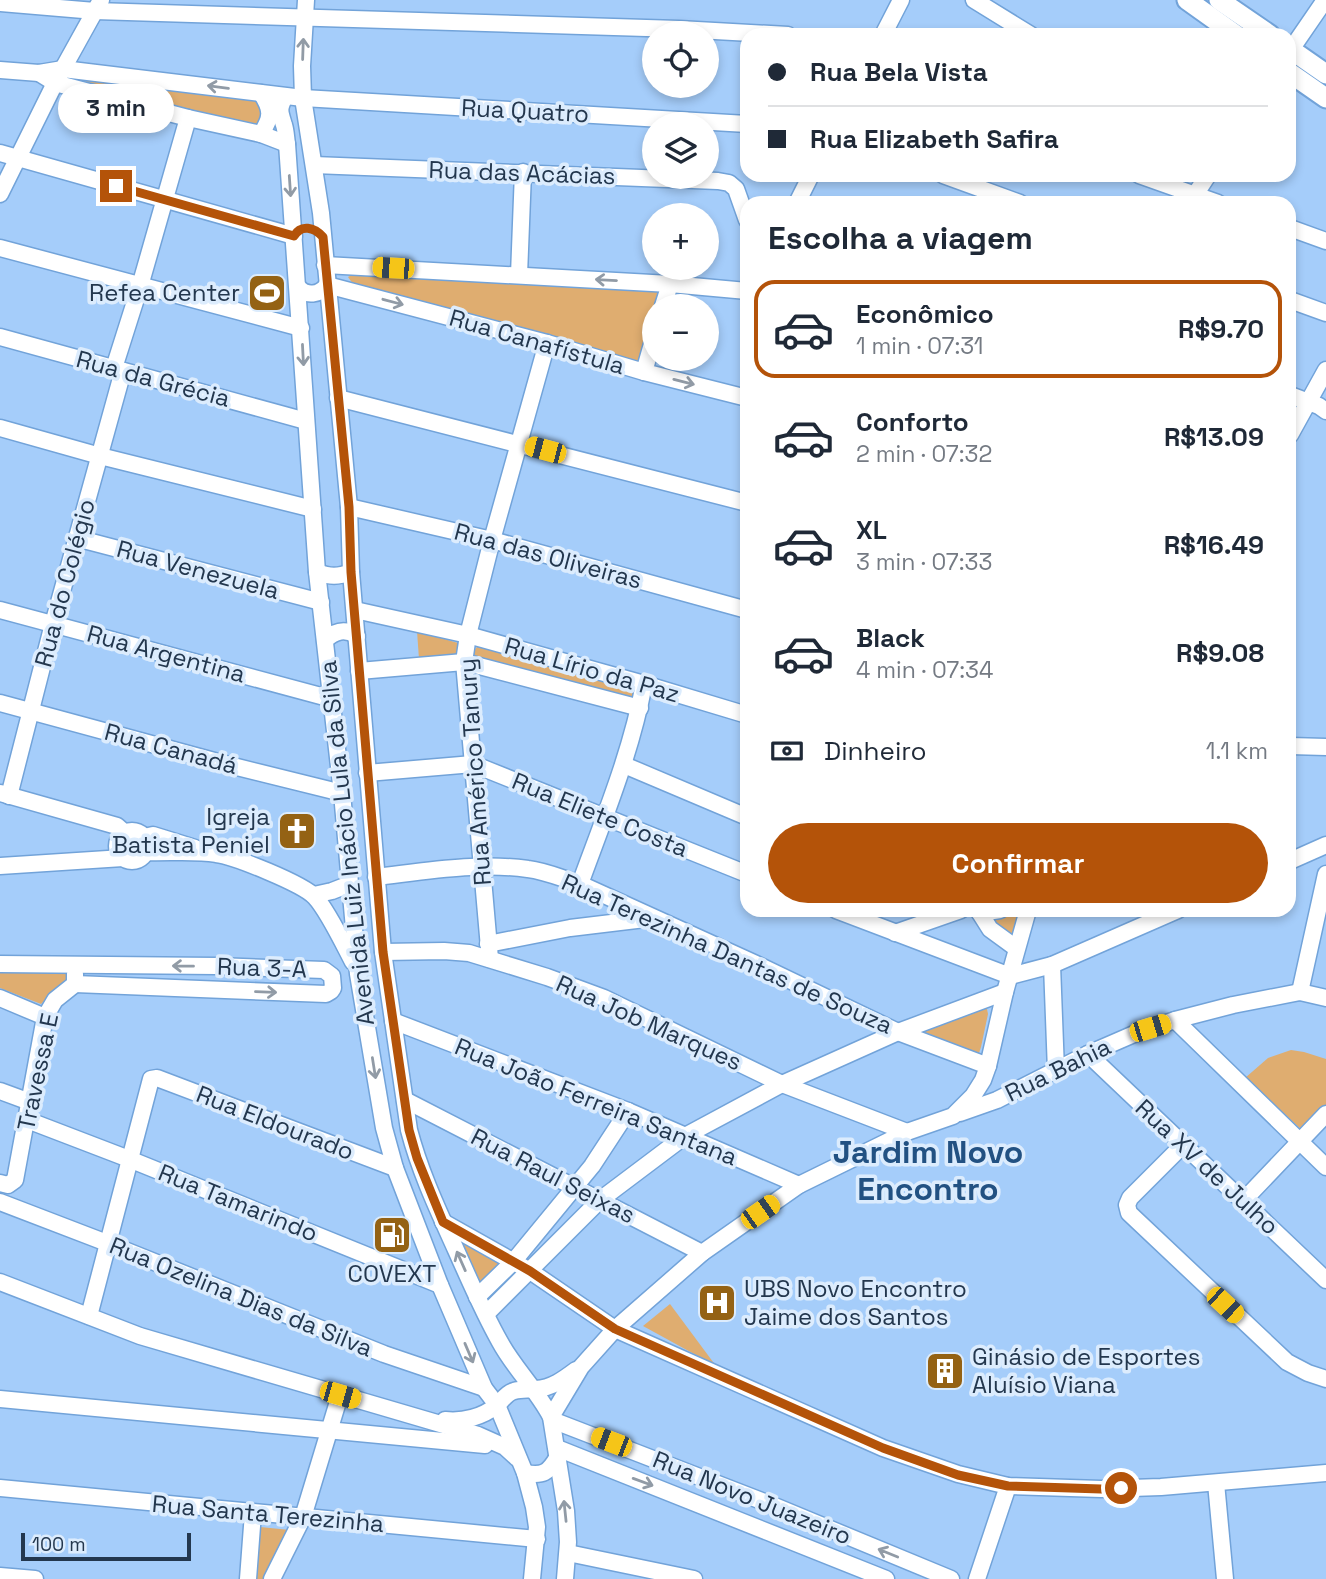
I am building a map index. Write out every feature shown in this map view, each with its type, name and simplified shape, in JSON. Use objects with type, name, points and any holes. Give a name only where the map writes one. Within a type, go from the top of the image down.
[{"type":"main road","points":[[1187,0],[1227,28]]},
{"type":"main road","points":[[1219,0],[1260,28]]},
{"type":"main road","points":[[1296,54],[1326,74]]},
{"type":"main road","points":[[1296,77],[1326,98]]},
{"type":"street","name":"Avenida Luiz Inácio Lula da Silva","points":[[306,0],[303,99],[323,237],[349,507],[351,572],[383,952],[409,1130],[417,1158],[443,1222],[477,1297],[501,1344],[544,1403],[551,1418],[566,1510],[568,1553],[565,1579]]},
{"type":"street","points":[[887,28],[901,0]]},
{"type":"street","points":[[974,0],[1020,28]]},
{"type":"street","points":[[1296,41],[1325,0]]},
{"type":"street","points":[[0,3],[304,18],[740,32]]},
{"type":"street","points":[[0,194],[59,76],[98,6]]},
{"type":"street","points":[[0,70],[303,99]]},
{"type":"street","points":[[59,76],[188,118],[261,134],[287,144]]},
{"type":"street","points":[[261,93],[270,115],[261,134]]},
{"type":"street","name":"Avenida Luiz Inácio Lula da Silva","points":[[285,97],[279,114],[287,144],[317,572],[342,793],[358,974],[384,1128],[395,1168],[440,1285],[484,1388],[497,1405],[524,1468],[534,1507],[537,1539],[532,1579]]},
{"type":"street","name":"Rua Quatro","points":[[303,99],[740,124]]},
{"type":"street","name":"Rua do Colégio","points":[[5,794],[31,711],[100,456],[118,369],[188,118]]},
{"type":"street","points":[[0,153],[294,236],[306,228],[315,229],[323,237]]},
{"type":"street","name":"Rua das Acácias","points":[[314,165],[723,181],[733,185],[740,200]]},
{"type":"street","points":[[519,275],[523,172]]},
{"type":"street","points":[[962,182],[1001,196]]},
{"type":"street","points":[[1155,182],[1186,196]]},
{"type":"street","points":[[1296,231],[1326,242]]},
{"type":"street","points":[[0,248],[301,328]]},
{"type":"street","points":[[325,265],[740,290]]},
{"type":"street","points":[[667,294],[670,284]]},
{"type":"street","name":"Rua Canafístula","points":[[298,287],[303,292],[312,294],[321,292],[327,285],[740,396]]},
{"type":"street","points":[[1296,302],[1326,313]]},
{"type":"street","name":"Rua da Grécia","points":[[0,337],[306,421]]},
{"type":"street","name":"Rua Américo Tanury","points":[[489,951],[464,662],[468,635],[492,540],[547,343]]},
{"type":"street","points":[[1296,424],[1326,370]]},
{"type":"street","points":[[338,398],[740,501]]},
{"type":"street","points":[[1296,398],[1326,411]]},
{"type":"street","points":[[0,428],[313,509]]},
{"type":"street","name":"Rua das Oliveiras","points":[[349,507],[492,540],[740,608]]},
{"type":"street","name":"Rua Venezuela","points":[[76,538],[321,602]]},
{"type":"street","points":[[317,572],[334,576],[351,572]]},
{"type":"street","name":"Rua Argentina","points":[[0,610],[332,699]]},
{"type":"street","name":"Rua Lírio da Paz","points":[[355,610],[468,635],[740,713]]},
{"type":"street","points":[[325,640],[340,631],[357,636]]},
{"type":"street","points":[[359,671],[464,662],[639,708]]},
{"type":"street","points":[[580,884],[624,765],[644,684]]},
{"type":"street","name":"Rua Canadá","points":[[0,703],[342,793]]},
{"type":"street","points":[[1296,746],[1326,747]]},
{"type":"street","name":"Rua Eliete Costa","points":[[368,773],[473,764],[740,871]]},
{"type":"street","points":[[624,765],[740,814]]},
{"type":"street","points":[[5,794],[117,826],[125,833]]},
{"type":"street","points":[[123,858],[117,846],[119,840],[125,833],[136,832],[145,845],[217,854],[286,880],[314,895],[345,946],[358,974]]},
{"type":"street","points":[[0,866],[123,858],[134,861],[140,859],[145,845]]},
{"type":"street","points":[[1296,858],[1326,845]]},
{"type":"street","name":"Rua Terezinha Dantas de Souza","points":[[376,877],[482,866],[529,869],[580,884],[898,1032],[988,1066]]},
{"type":"street","points":[[1300,992],[1326,874]]},
{"type":"street","points":[[314,895],[350,884]]},
{"type":"street","points":[[854,917],[1010,976],[1052,965],[1162,917]]},
{"type":"street","points":[[894,933],[941,917]]},
{"type":"street","points":[[982,917],[990,929],[1016,948]]},
{"type":"street","points":[[953,1116],[973,1096],[983,1080],[1026,917]]},
{"type":"street","points":[[489,951],[570,928],[653,918]]},
{"type":"street","name":"Rua Job Marques","points":[[383,952],[489,951],[604,998],[782,1084],[907,1132]]},
{"type":"street","name":"Rua 3-A","points":[[0,964],[324,970],[332,976],[333,983],[331,991],[326,994],[75,984]]},
{"type":"street","name":"Travessa E","points":[[4,1184],[15,1180],[45,1017],[55,1000],[75,984],[76,964]]},
{"type":"street","points":[[1052,965],[1056,1071]]},
{"type":"street","points":[[486,1314],[600,1200],[685,1136],[782,1084],[898,1032],[1005,992]]},
{"type":"street","name":"Rua Bahia","points":[[582,1367],[615,1329],[702,1253],[799,1185],[907,1132],[997,1100],[1134,1034],[1175,1020],[1271,996],[1300,992],[1326,998]]},
{"type":"street","points":[[0,998],[45,1017]]},
{"type":"street","points":[[1175,1020],[1326,1167]]},
{"type":"street","name":"Rua João Ferreira Santana","points":[[393,1021],[628,1111],[799,1185]]},
{"type":"street","name":"Rua XV de Julho","points":[[1088,1054],[1326,1280]]},
{"type":"street","name":"Rua Eldourado","points":[[129,1159],[149,1080],[154,1078],[395,1168]]},
{"type":"street","points":[[0,1091],[30,1102]]},
{"type":"street","name":"Rua Raul Seixas","points":[[405,1100],[702,1253]]},
{"type":"street","points":[[477,1297],[513,1262],[592,1166],[628,1111]]},
{"type":"street","points":[[1242,1201],[1326,1114]]},
{"type":"street","name":"Rua Tamarindo","points":[[35,1123],[440,1285]]},
{"type":"street","points":[[1183,1146],[1130,1198],[1127,1205],[1129,1213],[1287,1363],[1326,1379]]},
{"type":"street","points":[[89,1316],[129,1159]]},
{"type":"street","name":"Rua Ozelina Dias da Silva","points":[[0,1202],[107,1242],[384,1354],[484,1388]]},
{"type":"street","points":[[443,1222],[530,1271],[615,1329],[883,1448],[958,1475],[1008,1486],[1101,1489],[1216,1483],[1326,1473]]},
{"type":"street","points":[[0,1282],[140,1336],[478,1435],[505,1447],[524,1468],[534,1474],[551,1469],[557,1453]]},
{"type":"street","points":[[422,1418],[453,1421],[476,1417],[497,1405],[513,1391],[534,1390],[552,1385],[582,1367]]},
{"type":"street","points":[[551,1418],[582,1367]]},
{"type":"street","points":[[272,1579],[303,1517],[340,1395]]},
{"type":"street","points":[[0,1399],[505,1447]]},
{"type":"street","name":"Rua Novo Juazeiro","points":[[551,1418],[951,1579]]},
{"type":"street","name":"Rua Novo Juazeiro","points":[[557,1453],[886,1579]]},
{"type":"street","points":[[1216,1483],[1225,1579]]},
{"type":"street","points":[[977,1579],[1008,1486]]},
{"type":"street","name":"Rua Santa Terezinha","points":[[0,1488],[537,1539]]},
{"type":"street","points":[[248,1579],[253,1513]]},
{"type":"street","points":[[568,1553],[694,1579]]},
{"type":"street","points":[[0,1576],[35,1579]]},
{"type":"shaded area","points":[[79,79],[260,101],[265,122],[253,128]]},
{"type":"shaded area","points":[[355,273],[660,289],[658,294],[642,294],[642,349],[638,362],[353,284],[348,277]]},
{"type":"shaded area","points":[[417,631],[458,643],[461,647],[459,654],[453,658],[419,659]]},
{"type":"shaded area","points":[[477,647],[635,688],[637,692],[634,700],[473,657]]},
{"type":"shaded area","points":[[988,917],[1019,917],[1013,938]]},
{"type":"shaded area","points":[[67,967],[67,980],[41,1004],[0,988],[0,968]]},
{"type":"shaded area","points":[[982,1006],[987,1009],[988,1014],[979,1053],[971,1055],[913,1032]]},
{"type":"shaded area","points":[[1291,1050],[1326,1059],[1326,1107],[1303,1131],[1245,1078],[1268,1058]]},
{"type":"shaded area","points":[[459,1237],[507,1263],[482,1286]]},
{"type":"shaded area","points":[[670,1304],[716,1366],[643,1326]]},
{"type":"shaded area","points":[[260,1527],[290,1530],[265,1579],[255,1579]]},
{"type":"place","name":"Refea Center","points":[[267,293]]},
{"type":"place","name":"Igreja Batista Peniel","points":[[297,831]]},
{"type":"place","name":"COVEXT","points":[[392,1235]]},
{"type":"place","name":"UBS Novo Encontro Jaime dos Santos","points":[[717,1303]]},
{"type":"place","name":"Ginásio de Esportes Aluísio Viana","points":[[945,1371]]},
{"type":"district","name":"Jardim Novo Encontro","points":[[928,1170]]},
{"type":"route","points":[[116,186],[294,236],[306,228],[315,229],[323,237],[349,507],[351,572],[383,952],[409,1130],[417,1158],[443,1222],[530,1271],[615,1329],[883,1448],[958,1475],[1008,1486],[1121,1488]]}]
